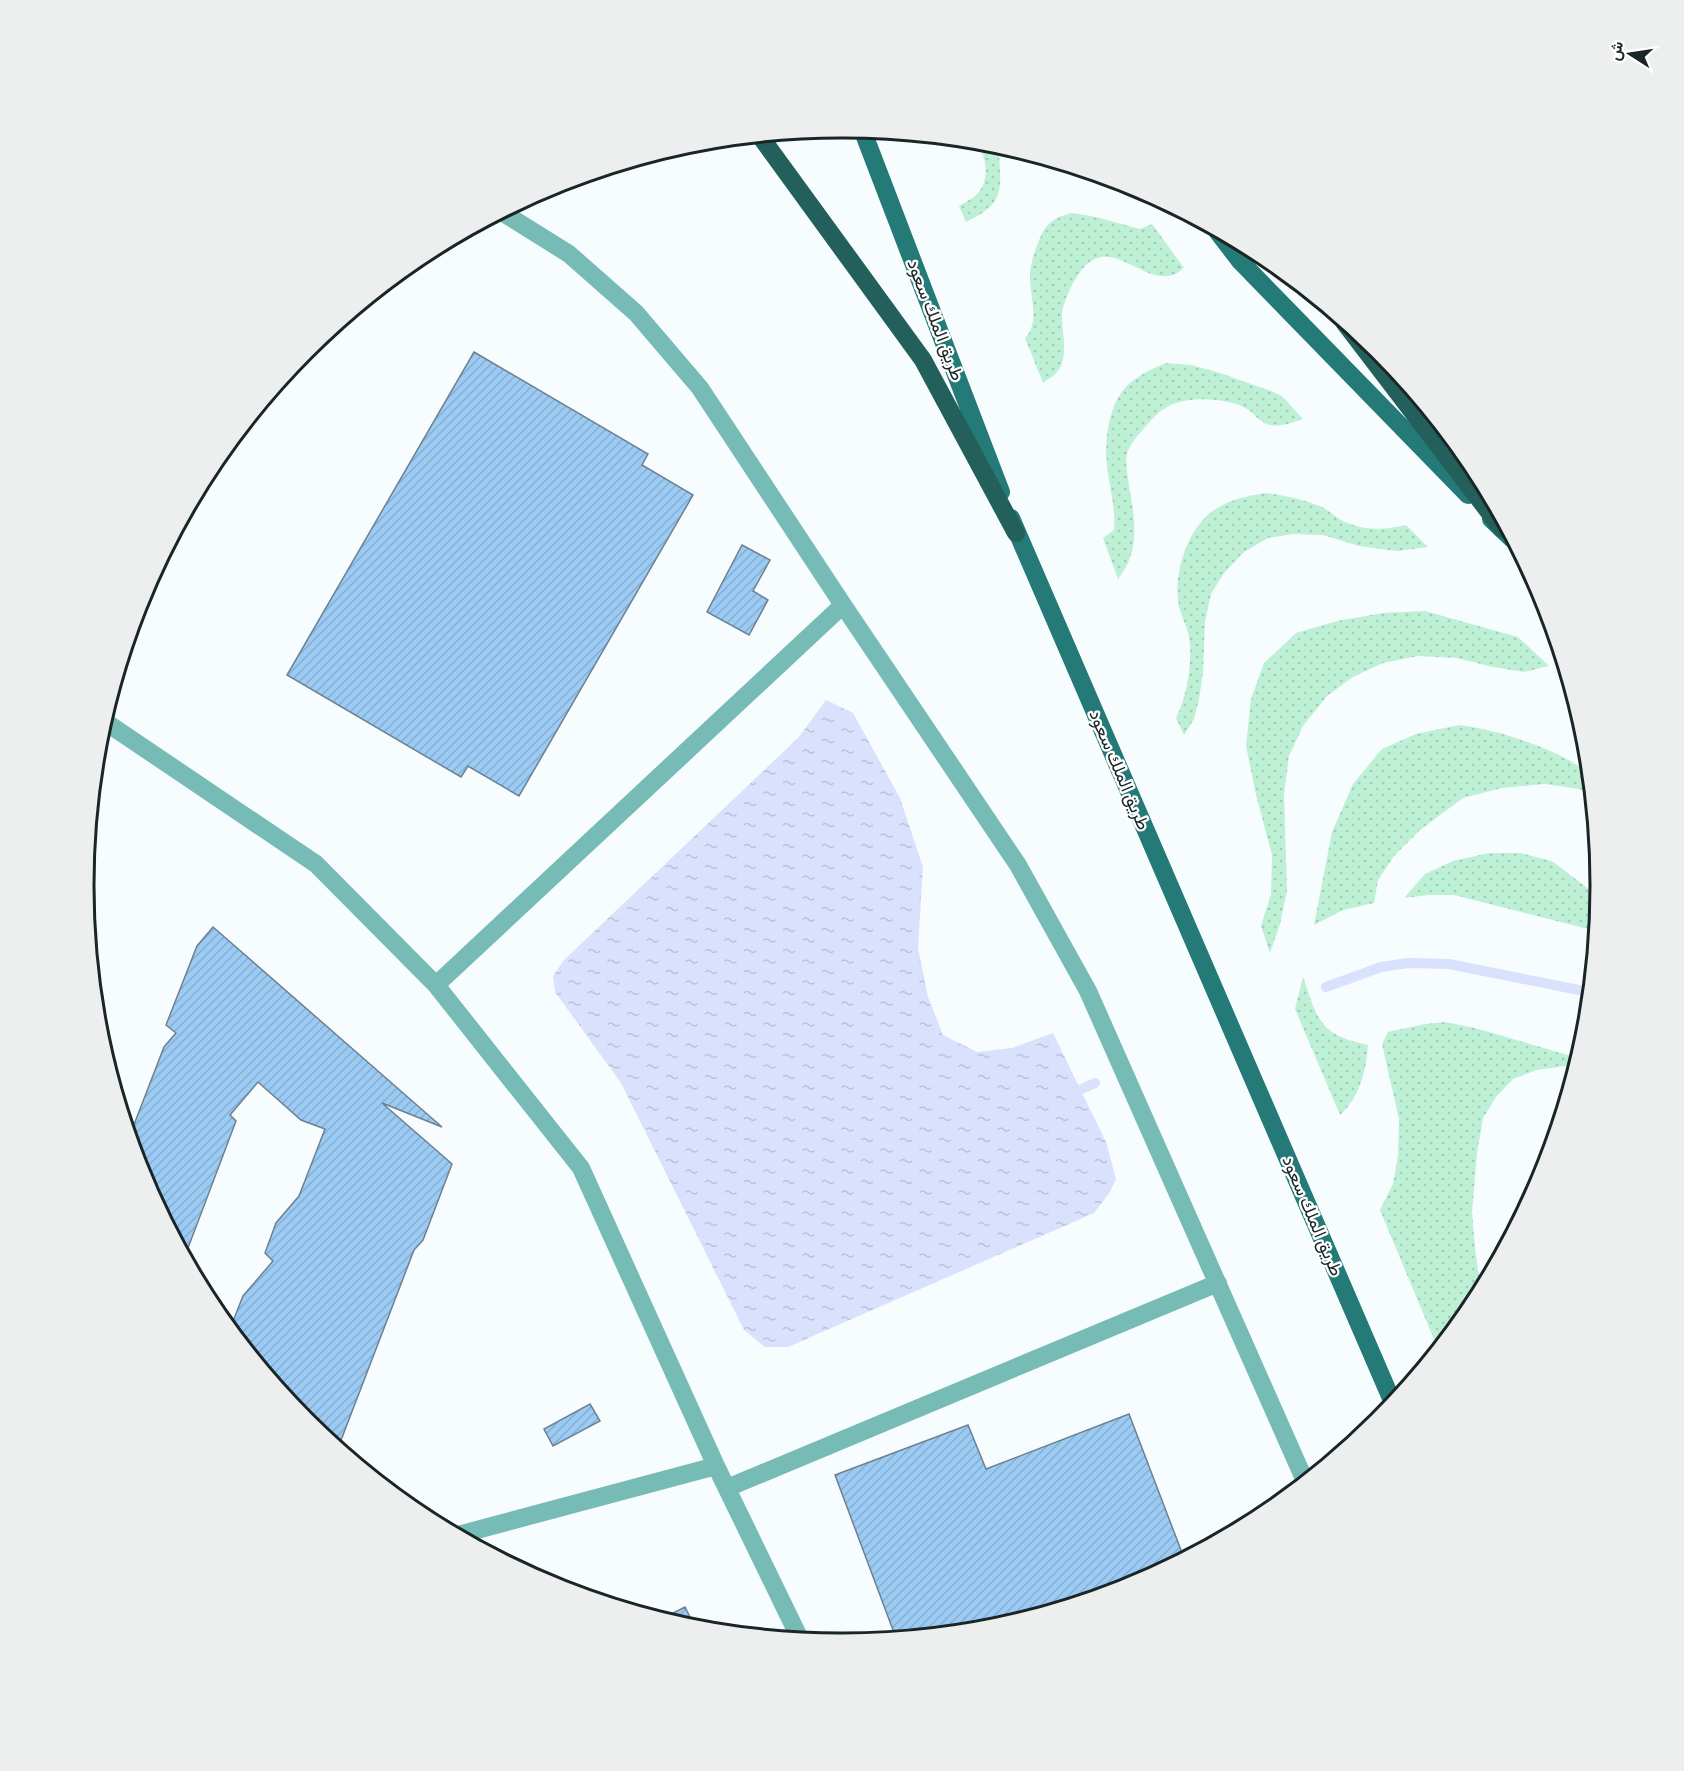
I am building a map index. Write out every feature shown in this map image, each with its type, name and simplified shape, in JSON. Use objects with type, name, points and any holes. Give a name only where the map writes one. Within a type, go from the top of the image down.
[{"type":"highway","points":[[765,142],[923,360],[1016,533]]},
{"type":"highway","points":[[1371,357],[1485,506]]},
{"type":"main road","name":"طريق الملك سعود","points":[[866,139],[1016,533],[1389,1394]]},
{"type":"main road","points":[[1228,246],[1240,261],[1493,520]]},
{"type":"street","points":[[509,216],[569,254],[636,313],[700,388],[1024,875],[1088,991],[1302,1475]]},
{"type":"street","points":[[436,985],[843,605]]},
{"type":"street","points":[[112,726],[316,864],[436,985],[581,1168],[716,1466],[796,1631]]},
{"type":"street","points":[[727,1488],[1218,1283]]},
{"type":"street","points":[[467,1533],[716,1466]]},
{"type":"green space","points":[[981,151],[999,155],[999,191],[990,207],[966,222],[959,206],[977,194],[983,186],[986,173]]},
{"type":"green space","points":[[1072,213],[1140,229],[1152,224],[1184,268],[1174,274],[1162,276],[1108,257],[1098,258],[1087,264],[1075,280],[1063,307],[1064,351],[1061,366],[1043,383],[1025,338],[1030,332],[1033,316],[1031,265],[1038,242],[1049,224],[1056,218]]},
{"type":"green space","points":[[1166,363],[1191,365],[1271,391],[1282,396],[1303,419],[1271,425],[1262,422],[1241,406],[1201,399],[1181,401],[1158,414],[1134,440],[1127,454],[1126,466],[1134,534],[1130,557],[1118,579],[1103,538],[1114,530],[1114,513],[1106,455],[1107,433],[1117,399],[1123,390],[1138,377]]},
{"type":"green space","points":[[1267,493],[1315,504],[1342,521],[1360,527],[1383,529],[1406,525],[1428,547],[1397,551],[1359,546],[1323,535],[1293,534],[1268,538],[1244,552],[1224,573],[1211,594],[1205,622],[1203,673],[1199,699],[1194,719],[1184,735],[1176,718],[1186,689],[1190,667],[1189,637],[1180,610],[1178,594],[1183,555],[1194,532],[1210,513],[1244,497]]},
{"type":"green space","points":[[1425,611],[1518,637],[1549,666],[1524,672],[1457,658],[1418,656],[1383,663],[1353,677],[1327,696],[1303,726],[1289,756],[1284,795],[1287,891],[1280,924],[1270,953],[1261,926],[1271,894],[1272,855],[1246,746],[1251,699],[1264,663],[1296,633],[1337,621],[1383,613]]},
{"type":"green space","points":[[1459,725],[1484,729],[1532,744],[1579,766],[1583,790],[1545,784],[1502,788],[1463,798],[1420,830],[1394,856],[1378,880],[1374,903],[1343,910],[1314,925],[1332,832],[1353,784],[1382,749],[1416,734]]},
{"type":"green space","points":[[1489,853],[1520,853],[1552,861],[1590,890],[1588,929],[1454,895],[1404,898],[1425,874],[1453,861]]},
{"type":"green space","points":[[1303,977],[1317,1015],[1323,1023],[1339,1036],[1368,1045],[1361,1083],[1353,1100],[1340,1115],[1295,1009]]},
{"type":"green space","points":[[1445,1022],[1475,1028],[1569,1055],[1567,1067],[1537,1070],[1513,1079],[1496,1097],[1483,1118],[1477,1153],[1472,1212],[1479,1276],[1435,1341],[1380,1210],[1393,1184],[1398,1155],[1399,1119],[1382,1044],[1388,1032]]},
{"type":"water","points":[[826,700],[853,713],[900,798],[923,867],[918,948],[928,997],[943,1035],[977,1052],[1012,1048],[1053,1033],[1106,1142],[1116,1179],[1110,1192],[1094,1213],[788,1347],[765,1347],[744,1330],[621,1083],[555,992],[553,976],[564,960],[799,737]]},
{"type":"building","points":[[474,352],[648,454],[642,465],[693,495],[519,796],[468,766],[461,777],[287,675]]},
{"type":"building","points":[[742,545],[770,560],[753,591],[768,600],[749,635],[707,612]]},
{"type":"building","points":[[213,927],[442,1127],[382,1103],[452,1164],[423,1240],[414,1250],[341,1440],[280,1378],[234,1320],[243,1296],[273,1261],[265,1253],[276,1223],[299,1196],[325,1129],[301,1120],[258,1082],[230,1115],[236,1121],[188,1247],[151,1172],[134,1125],[164,1047],[176,1033],[166,1025],[197,946]]},
{"type":"building","points":[[590,1404],[600,1421],[553,1446],[544,1429]]},
{"type":"building","points":[[1129,1414],[1181,1551],[1128,1576],[1035,1608],[940,1627],[893,1631],[835,1475],[968,1425],[986,1469]]},
{"type":"building","points":[[685,1607],[690,1618],[672,1613]]},
{"type":"waterway","points":[[1326,987],[1381,967],[1408,963],[1449,964],[1582,991]]},
{"type":"waterway","points":[[1068,1095],[1095,1083]]}]
